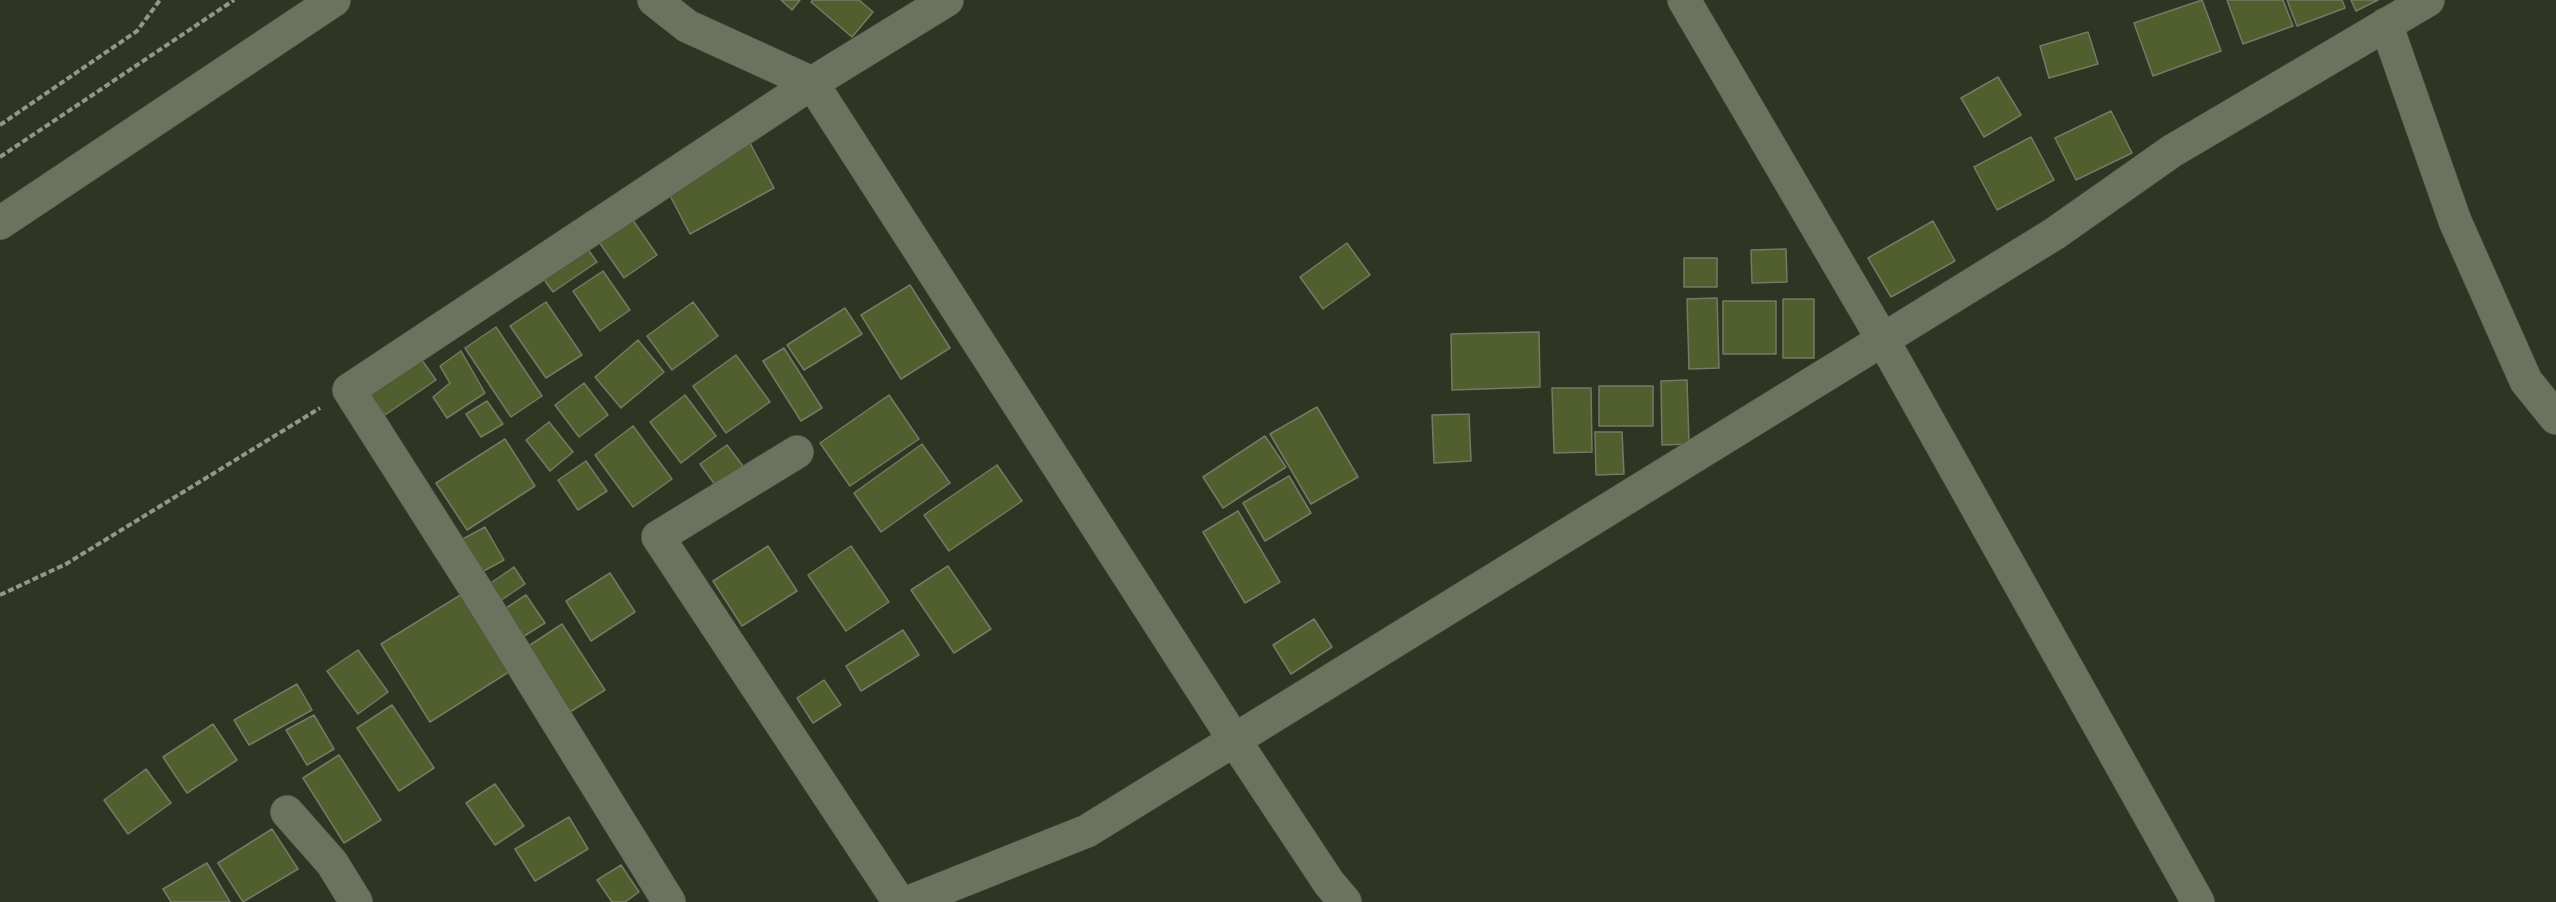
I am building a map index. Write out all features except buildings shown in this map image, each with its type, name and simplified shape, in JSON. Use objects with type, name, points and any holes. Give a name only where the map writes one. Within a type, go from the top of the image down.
[{"type":"street","points":[[0,223],[334,0]]},
{"type":"street","points":[[654,0],[687,26],[812,83],[1234,741],[1329,883],[1345,902]]},
{"type":"street","points":[[669,902],[475,588],[349,390],[812,83],[947,0]]},
{"type":"street","points":[[1684,0],[1883,340],[2198,902]]},
{"type":"street","points":[[909,902],[1087,831],[2054,234],[2172,151],[2428,0]]},
{"type":"street","points":[[2386,24],[2455,221],[2526,381],[2556,418]]},
{"type":"street","points":[[797,452],[658,537],[899,902]]},
{"type":"street","points":[[287,812],[332,863],[356,902]]},
{"type":"path","points":[[0,125],[137,30],[160,0]]},
{"type":"path","points":[[0,157],[234,0]]},
{"type":"path","points":[[0,595],[66,564],[349,390]]}]
